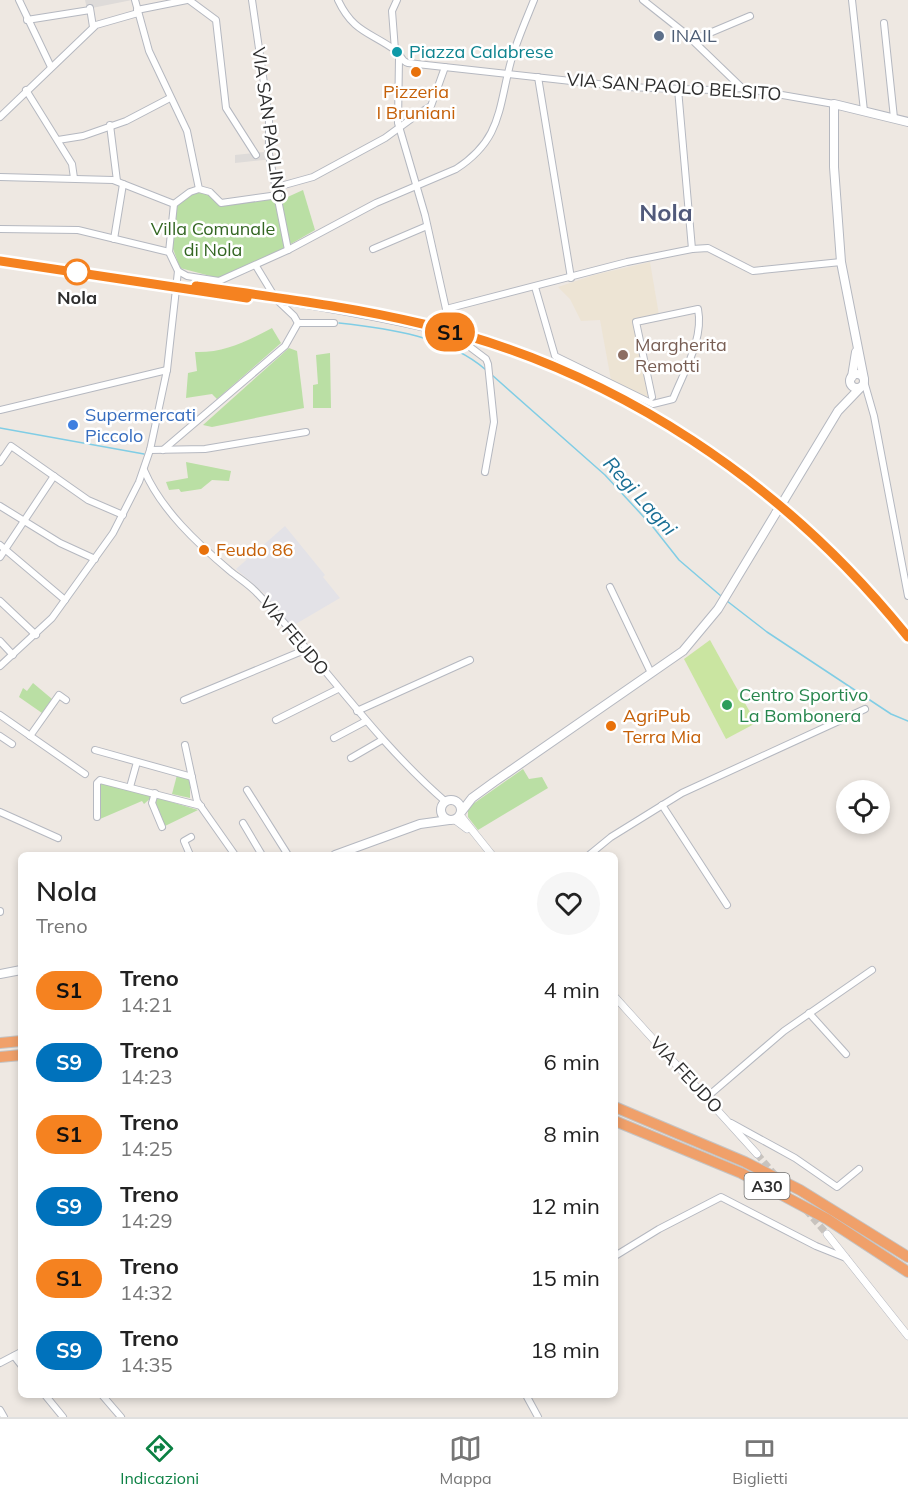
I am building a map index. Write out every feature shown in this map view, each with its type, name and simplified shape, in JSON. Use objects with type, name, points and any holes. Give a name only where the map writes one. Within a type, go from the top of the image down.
[{"type":"highway","points":[[0,1043],[18,1041]]},
{"type":"highway","points":[[0,1057],[18,1055]]},
{"type":"highway","name":"A30","points":[[618,1108],[745,1162],[800,1190],[908,1257]]},
{"type":"highway","name":"A30","points":[[618,1122],[741,1173],[827,1219],[908,1272]]},
{"type":"main road","name":"VIA SAN PAOLO BELSITO","points":[[834,104],[908,122]]},
{"type":"main road","points":[[834,104],[834,167],[841,262],[863,382]]},
{"type":"main road","points":[[838,411],[851,379],[856,342]]},
{"type":"main road","points":[[851,379],[859,375],[863,382]]},
{"type":"main road","points":[[343,852],[420,824],[457,817],[472,798],[683,651],[718,609],[838,411],[863,382]]},
{"type":"main road","points":[[420,824],[447,803],[494,782]]},
{"type":"main road","points":[[447,803],[459,803],[457,817]]},
{"type":"main road","points":[[447,803],[444,817],[457,817]]},
{"type":"main road","points":[[0,974],[18,971]]},
{"type":"street","points":[[19,0],[51,67]]},
{"type":"street","points":[[135,0],[149,51],[186,131],[200,189]]},
{"type":"street","points":[[0,117],[93,27],[103,21],[188,0],[216,20],[226,108],[256,155]]},
{"type":"street","name":"VIA SAN PAOLINO","points":[[252,0],[269,118],[269,154],[288,250]]},
{"type":"street","points":[[338,0],[351,22],[397,52]]},
{"type":"street","points":[[397,0],[392,11],[397,52],[398,128],[427,226],[446,309],[466,344],[486,359],[488,364],[494,423],[485,472]]},
{"type":"street","points":[[178,271],[187,276],[219,281],[256,266],[351,215],[456,168],[485,146],[498,115],[521,32],[534,0]]},
{"type":"street","points":[[643,0],[693,40],[742,88]]},
{"type":"street","points":[[852,0],[864,111]]},
{"type":"street","points":[[27,20],[90,9],[93,27]]},
{"type":"street","points":[[693,40],[750,16]]},
{"type":"street","points":[[884,23],[894,118]]},
{"type":"street","name":"VIA SAN PAOLO BELSITO","points":[[397,52],[403,62],[445,68],[625,87],[742,88],[834,104]]},
{"type":"street","points":[[277,187],[313,177],[385,138],[430,106],[445,68]]},
{"type":"street","points":[[538,77],[571,278]]},
{"type":"street","points":[[678,89],[692,249]]},
{"type":"street","points":[[26,90],[72,164],[74,178]]},
{"type":"street","points":[[58,140],[83,136],[134,118],[170,98]]},
{"type":"street","points":[[111,125],[120,182],[114,239]]},
{"type":"street","points":[[0,177],[74,178],[120,182],[174,204]]},
{"type":"street","points":[[0,666],[36,635],[65,600],[123,515],[144,471],[167,370],[178,271],[169,252],[174,204],[190,192],[200,189],[210,192],[221,203],[278,195]]},
{"type":"street","points":[[373,249],[427,226]]},
{"type":"street","points":[[0,229],[78,230],[169,252]]},
{"type":"street","points":[[446,309],[627,262],[692,249],[708,248],[753,271],[841,262]]},
{"type":"street","points":[[256,266],[276,299],[298,323]]},
{"type":"street","points":[[535,287],[555,356],[653,404],[673,399],[698,337],[700,322],[698,309],[636,322],[652,397]]},
{"type":"street","points":[[298,323],[334,323]]},
{"type":"street","points":[[163,450],[285,346],[298,323]]},
{"type":"street","points":[[0,410],[167,370]]},
{"type":"street","points":[[863,382],[870,400],[907,580],[908,596]]},
{"type":"street","points":[[852,394],[862,393],[870,400]]},
{"type":"street","points":[[150,450],[205,449],[306,432]]},
{"type":"street","points":[[0,462],[11,446],[88,500],[123,515]]},
{"type":"street","name":"VIA FEUDO","points":[[144,471],[153,488],[190,532],[256,592],[307,649],[382,740],[447,803]]},
{"type":"street","points":[[0,557],[3,547],[25,520],[54,477]]},
{"type":"street","points":[[139,482],[153,488]]},
{"type":"street","points":[[0,506],[60,543],[95,559]]},
{"type":"street","points":[[3,547],[65,600]]},
{"type":"street","points":[[610,587],[651,673]]},
{"type":"street","points":[[0,601],[36,635]]},
{"type":"street","points":[[0,641],[13,655]]},
{"type":"street","points":[[184,700],[307,649]]},
{"type":"street","points":[[357,711],[470,660]]},
{"type":"street","points":[[276,720],[338,689]]},
{"type":"street","points":[[30,736],[59,695],[66,700]]},
{"type":"street","points":[[593,852],[611,837],[662,805],[716,776],[865,710]]},
{"type":"street","points":[[0,715],[85,774]]},
{"type":"street","points":[[334,738],[366,721]]},
{"type":"street","points":[[0,736],[12,744]]},
{"type":"street","points":[[351,758],[382,740]]},
{"type":"street","points":[[185,745],[201,806],[233,852]]},
{"type":"street","points":[[95,750],[192,777]]},
{"type":"street","points":[[130,787],[137,762]]},
{"type":"street","points":[[97,817],[98,781],[201,806]]},
{"type":"street","points":[[247,790],[286,852]]},
{"type":"street","points":[[155,793],[152,803],[162,827]]},
{"type":"street","points":[[662,805],[727,905]]},
{"type":"street","points":[[0,812],[58,838]]},
{"type":"street","points":[[457,817],[489,852]]},
{"type":"street","points":[[243,823],[260,852]]},
{"type":"street","points":[[189,852],[184,841],[191,837]]},
{"type":"street","points":[[707,1098],[784,1031],[872,970]]},
{"type":"street","name":"VIA FEUDO","points":[[618,1000],[757,1154]]},
{"type":"street","points":[[808,1013],[846,1054]]},
{"type":"street","points":[[730,1123],[795,1158],[837,1187],[859,1169]]},
{"type":"street","points":[[618,1254],[659,1229],[721,1197],[816,1246],[847,1258]]},
{"type":"street","points":[[827,1234],[908,1336]]},
{"type":"street","points":[[0,1362],[18,1354]]},
{"type":"street","points":[[14,1356],[18,1361]]},
{"type":"street","points":[[47,1398],[63,1417]]},
{"type":"street","points":[[105,1398],[121,1417]]},
{"type":"street","points":[[528,1398],[538,1417]]},
{"type":"street","points":[[0,1410],[4,1417]]},
{"type":"shaded area","points":[[85,0],[132,0],[87,9]]},
{"type":"shaded area","points":[[272,138],[273,159],[235,163],[235,155],[264,152],[265,139]]},
{"type":"shaded area","name":"Margherita Remotti","points":[[650,262],[659,315],[633,319],[649,400],[611,380],[600,320],[581,321],[570,299],[558,287],[594,275]]},
{"type":"shaded area","points":[[285,526],[325,575],[323,577],[340,598],[294,625],[289,624],[264,593],[236,569]]},
{"type":"green space","points":[[303,190],[315,230],[289,245],[281,200]]},
{"type":"green space","name":"Villa Comunale di Nola","points":[[203,191],[221,204],[277,196],[287,249],[218,278],[180,268],[172,246],[176,206],[190,194]]},
{"type":"green space","points":[[272,328],[281,343],[217,399],[212,394],[186,398],[188,373],[197,371],[195,352],[226,348]]},
{"type":"green space","points":[[289,348],[297,351],[304,408],[212,427],[203,425]]},
{"type":"green space","points":[[330,353],[331,408],[313,408],[313,385],[318,384],[316,355]]},
{"type":"green space","points":[[186,462],[231,471],[229,481],[212,480],[201,489],[181,492],[179,489],[169,490],[166,482],[188,478]]},
{"type":"green space","name":"Centro Sportivo La Bombonera","points":[[710,640],[756,723],[726,739],[684,659]]},
{"type":"green space","points":[[33,683],[52,699],[42,713],[19,697],[23,688],[27,691]]},
{"type":"green space","points":[[523,769],[529,779],[542,777],[548,788],[478,830],[468,817],[468,810],[473,804]]},
{"type":"green space","points":[[177,775],[190,780],[190,798],[172,794]]},
{"type":"green space","points":[[100,783],[153,796],[144,804],[142,801],[100,819]]},
{"type":"green space","points":[[158,798],[198,810],[165,826],[154,804]]},
{"type":"waterway","name":"Regi Lagni","points":[[339,323],[397,331],[436,342],[454,349],[486,370]]},
{"type":"waterway","name":"Regi Lagni","points":[[492,375],[605,475],[653,527],[679,560],[721,596]]},
{"type":"waterway","points":[[0,428],[144,454]]},
{"type":"waterway","name":"Regi Lagni","points":[[727,601],[767,632],[891,714],[908,721]]},
{"type":"tunnel","points":[[757,1154],[775,1175]]},
{"type":"tunnel","points":[[806,1210],[827,1234]]},
{"type":"railway","points":[[0,261],[347,314],[436,332],[480,344],[566,374],[651,417],[733,471],[808,534],[843,568],[908,642]]},
{"type":"train","name":"S1","points":[[0,261],[247,298],[196,286],[279,297],[387,316],[482,340],[560,369],[630,402],[672,427],[744,476],[795,517],[863,584],[908,637]]},
{"type":"place","name":"INAIL","points":[[659,36]]},
{"type":"place","name":"Piazza Calabrese","points":[[397,52]]},
{"type":"place","name":"Pizzeria I Bruniani","points":[[416,72]]},
{"type":"place","name":"Nola","points":[[77,272]]},
{"type":"place","name":"Margherita Remotti","points":[[623,355]]},
{"type":"place","name":"Supermercati Piccolo","points":[[73,425]]},
{"type":"place","name":"Feudo 86","points":[[204,550]]},
{"type":"place","name":"Centro Sportivo La Bombonera","points":[[727,705]]},
{"type":"place","name":"AgriPub Terra Mia","points":[[611,726]]},
{"type":"district","name":"Nola","points":[[666,213]]}]
